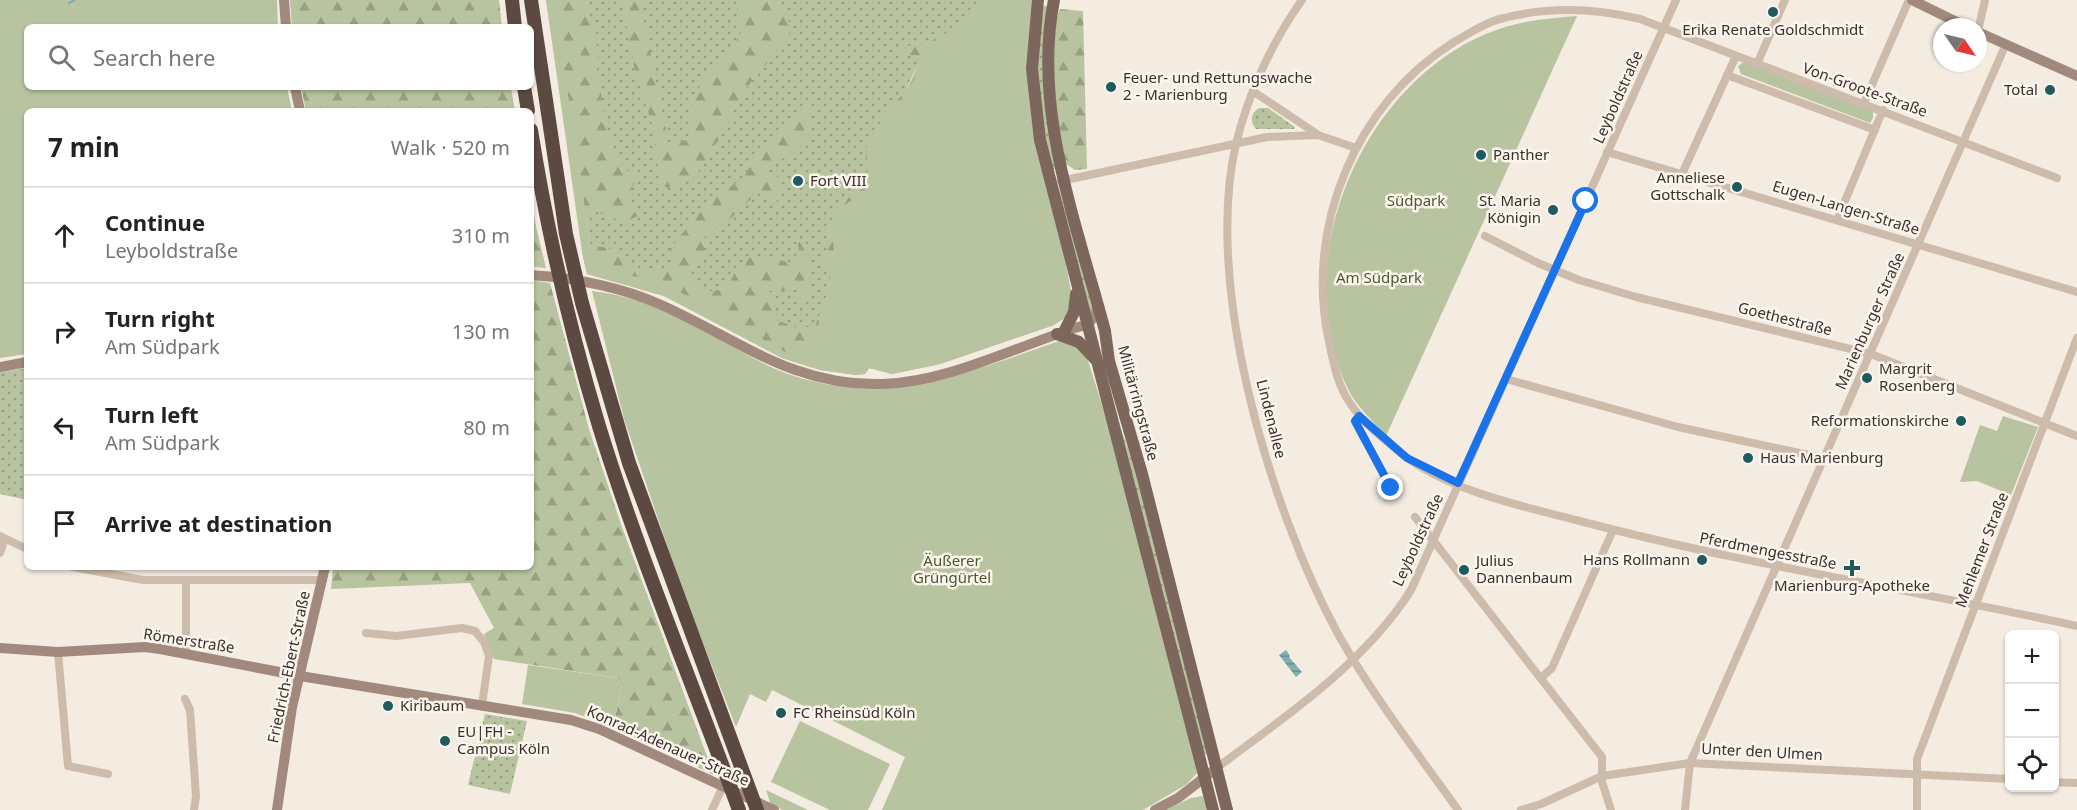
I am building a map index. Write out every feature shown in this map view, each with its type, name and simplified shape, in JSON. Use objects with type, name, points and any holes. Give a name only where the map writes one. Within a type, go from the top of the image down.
[{"type":"highway","points":[[512,0],[515,24]]},
{"type":"highway","points":[[531,0],[542,83],[572,260],[582,303],[629,463],[757,810]]},
{"type":"highway","points":[[524,90],[528,108]]},
{"type":"highway","points":[[534,146],[554,254],[565,299],[616,477],[740,810]]},
{"type":"main road","points":[[284,0],[286,24]]},
{"type":"main road","name":"Militärringstraße","points":[[1038,0],[1032,42],[1032,86],[1038,130],[1088,324],[1104,362],[1142,474],[1218,767],[1227,810]]},
{"type":"main road","name":"Militärringstraße","points":[[1054,0],[1047,52],[1048,100],[1065,180],[1098,305],[1104,362],[1213,810]]},
{"type":"main road","points":[[1911,0],[1948,18]]},
{"type":"main road","points":[[1987,36],[2077,76]]},
{"type":"main road","points":[[296,90],[299,108]]},
{"type":"main road","points":[[534,275],[600,286],[646,298],[774,363],[818,378],[848,383],[884,384],[923,377],[1088,324],[1095,316],[1098,305]]},
{"type":"main road","points":[[1061,333],[1074,312],[1076,284]]},
{"type":"main road","points":[[1061,333],[1079,342],[1104,362]]},
{"type":"main road","points":[[0,367],[24,363]]},
{"type":"main road","name":"Friedrich-Ebert-Straße","points":[[277,810],[292,707],[325,570]]},
{"type":"main road","name":"Römerstraße","points":[[0,648],[58,652],[145,647],[300,676]]},
{"type":"main road","name":"Konrad-Adenauer-Straße","points":[[300,676],[590,725],[774,810]]},
{"type":"main road","points":[[1155,810],[1218,767]]},
{"type":"street","name":"Lindenallee","points":[[1302,0],[1271,53],[1254,92],[1237,144],[1230,194],[1229,248],[1233,300],[1248,385],[1262,444],[1299,552],[1353,659],[1460,810]]},
{"type":"street","name":"Leyboldstraße","points":[[1218,767],[1286,716],[1353,659],[1403,601],[1434,539],[1676,0]]},
{"type":"street","points":[[1757,64],[1785,0]]},
{"type":"street","points":[[1864,103],[1911,0]]},
{"type":"street","points":[[1982,18],[1986,0]]},
{"type":"street","points":[[1458,483],[1423,468],[1390,444],[1359,416],[1340,384],[1325,327],[1320,292],[1322,259],[1332,209],[1356,148],[1376,116],[1397,90],[1427,61],[1479,27],[1502,18],[1566,4],[1620,14],[1664,29]]},
{"type":"street","name":"Von-Groote-Straße","points":[[1664,29],[1883,110],[2057,178]]},
{"type":"street","name":"Marienburger Straße","points":[[1685,810],[1690,763],[2006,44]]},
{"type":"street","points":[[1682,174],[1736,56]]},
{"type":"street","points":[[1727,75],[1875,130]]},
{"type":"street","points":[[1254,92],[1318,135],[1356,148]]},
{"type":"street","points":[[1837,220],[1883,110]]},
{"type":"street","points":[[1051,183],[1267,137],[1318,135]]},
{"type":"street","name":"Eugen-Langen-Straße","points":[[1608,152],[2077,292]]},
{"type":"street","name":"Goethestraße","points":[[1485,236],[1555,270],[1636,297],[1871,354],[2077,436]]},
{"type":"street","name":"Mehlemer Straße","points":[[1917,810],[1917,759],[2077,338]]},
{"type":"street","points":[[1506,379],[1678,427],[1824,458]]},
{"type":"street","points":[[1359,416],[1355,421],[1391,488]]},
{"type":"street","name":"Pferdmengesstraße","points":[[1458,483],[1512,503],[1613,530],[1775,566],[2077,626]]},
{"type":"street","points":[[1415,517],[1602,757],[1602,776],[1611,810]]},
{"type":"street","points":[[1541,678],[1551,668],[1613,530]]},
{"type":"street","points":[[0,553],[3,538],[24,548]]},
{"type":"street","points":[[87,570],[123,578],[323,580]]},
{"type":"street","points":[[186,580],[186,654]]},
{"type":"street","points":[[366,633],[396,636],[462,628],[475,631],[484,642],[489,656],[482,705]]},
{"type":"street","points":[[58,652],[68,766],[108,774]]},
{"type":"street","points":[[185,699],[190,710],[196,796],[194,810]]},
{"type":"street","name":"Unter den Ulmen","points":[[1521,810],[1541,804],[1602,776],[1690,763],[2005,779]]},
{"type":"street","points":[[2059,782],[2077,783]]},
{"type":"street","points":[[712,810],[723,786]]},
{"type":"street","points":[[1460,810],[1468,810]]},
{"type":"green space","points":[[0,0],[277,0],[278,24],[24,24],[24,90],[288,90],[291,108],[24,108],[24,354],[0,358]]},
{"type":"green space","points":[[290,0],[499,0],[502,24],[292,24]]},
{"type":"green space","points":[[546,0],[587,0],[591,25],[596,32],[600,89],[608,133],[624,167],[636,177],[628,199],[638,216],[624,222],[594,211],[580,227]]},
{"type":"green space","points":[[546,0],[554,0],[594,269],[644,279],[675,290],[797,357],[812,341],[826,304],[834,254],[832,221],[838,209],[863,193],[868,185],[867,155],[881,128],[880,117],[885,109],[901,100],[915,78],[920,52],[944,40],[996,0],[1034,0],[1028,67],[1071,291],[1070,315],[1054,325],[940,364],[892,374],[869,368],[865,374],[856,375],[820,370],[782,358],[664,296],[587,274]]},
{"type":"green space","points":[[554,0],[996,0],[918,64],[901,100],[891,106],[881,127],[870,176],[832,278],[826,304],[812,341],[721,314],[594,269]]},
{"type":"green space","points":[[622,0],[640,0],[668,142],[688,140],[693,96],[718,60],[741,35],[736,0],[773,0],[792,26],[788,37],[740,96],[727,125],[699,171],[693,178],[667,188],[660,182],[652,124],[635,71]]},
{"type":"green space","points":[[985,0],[997,0],[1054,325],[940,364],[892,374],[869,368],[865,374],[856,375],[820,370],[782,358],[664,296],[587,274],[582,252],[600,247],[613,251],[641,269],[665,271],[673,263],[670,249],[711,198],[741,180],[759,153],[812,103],[807,143],[770,167],[766,174],[777,176],[780,188],[776,204],[758,192],[731,218],[705,236],[701,261],[691,271],[698,290],[720,289],[727,285],[742,262],[749,258],[766,256],[794,265],[799,251],[797,237],[803,240],[811,265],[808,273],[810,297],[801,300],[798,290],[764,291],[776,307],[771,312],[776,320],[796,327],[815,327],[831,283],[823,261],[828,248],[827,231],[841,217],[843,202],[858,191],[867,180],[866,148],[869,139],[899,99],[917,66],[918,55],[900,55],[897,51],[903,45],[925,43],[946,33],[983,6]]},
{"type":"green space","points":[[1049,5],[1044,46],[1044,87],[1049,127],[1059,168],[1052,170],[1045,142],[1037,82],[1041,7]]},
{"type":"green space","points":[[1060,9],[1083,11],[1087,169],[1075,170],[1066,164],[1055,107],[1051,65],[1052,44],[1054,25]]},
{"type":"green space","name":"Südpark","points":[[1577,16],[1386,436],[1352,397],[1331,340],[1326,285],[1333,230],[1350,176],[1377,126],[1413,83],[1456,49],[1505,27],[1532,21]]},
{"type":"green space","points":[[1744,62],[1873,111],[1873,118],[1870,123],[1741,74],[1738,66]]},
{"type":"green space","points":[[302,90],[512,90],[514,108],[305,108]]},
{"type":"green space","points":[[1259,108],[1268,108],[1295,127],[1294,129],[1256,129],[1252,118]]},
{"type":"green space","points":[[1058,187],[1094,306],[1090,313]]},
{"type":"green space","points":[[534,218],[546,268],[534,267]]},
{"type":"green space","points":[[534,280],[550,283],[589,429],[622,527],[714,775],[613,727],[622,684],[618,678],[494,659],[484,634],[494,628],[470,583],[331,589],[333,570],[534,570]]},
{"type":"green space","name":"Äußerer Grüngürtel","points":[[592,291],[636,300],[677,317],[755,359],[794,376],[832,385],[870,387],[908,384],[945,377],[983,367],[1059,341],[1069,342],[1086,354],[1108,424],[1195,757],[1197,773],[1187,784],[1143,810],[882,810],[905,757],[772,690],[766,702],[750,694],[736,727],[684,595],[624,419]]},
{"type":"green space","points":[[1096,334],[1121,429],[1139,479],[1211,753],[1204,755]]},
{"type":"green space","points":[[24,368],[24,499],[0,494],[0,372]]},
{"type":"green space","points":[[2003,416],[2038,427],[2011,495],[1977,481],[1960,482],[1980,425],[1997,431]]},
{"type":"green space","points":[[528,665],[618,678],[622,684],[613,727],[575,713],[522,704]]},
{"type":"green space","points":[[485,714],[527,721],[510,794],[468,785]]},
{"type":"green space","points":[[800,721],[890,764],[868,810],[830,810],[771,782]]},
{"type":"green space","points":[[766,790],[808,810],[783,810],[771,805]]},
{"type":"green space","points":[[1203,796],[1208,810],[1165,810],[1191,798]]},
{"type":"water","points":[[1286,650],[1302,672],[1296,677],[1279,655]]},
{"type":"waterway","points":[[69,3],[75,0]]},
{"type":"place","name":"Erika Renate Goldschmidt","points":[[1773,12]]},
{"type":"place","name":"Feuer- und Rettungswache 2 - Marienburg","points":[[1111,87]]},
{"type":"place","name":"Total","points":[[2050,90]]},
{"type":"place","name":"Panther","points":[[1481,155]]},
{"type":"place","name":"Fort VIII","points":[[798,181]]},
{"type":"place","name":"Anneliese Gottschalk","points":[[1737,187]]},
{"type":"place","name":"St. Maria Königin","points":[[1553,210]]},
{"type":"place","name":"Margrit Rosenberg","points":[[1867,378]]},
{"type":"place","name":"Reformationskirche","points":[[1961,421]]},
{"type":"place","name":"Haus Marienburg","points":[[1748,458]]},
{"type":"place","name":"Hans Rollmann","points":[[1702,560]]},
{"type":"place","name":"Marienburg-Apotheke","points":[[1852,568]]},
{"type":"place","name":"Julius Dannenbaum","points":[[1464,570]]},
{"type":"place","name":"Kiribaum","points":[[388,706]]},
{"type":"place","name":"FC Rheinsüd Köln","points":[[781,713]]},
{"type":"place","name":"EU|FH - Campus Köln","points":[[445,741]]},
{"type":"route","points":[[1391,488],[1355,421],[1359,416],[1407,458],[1423,468],[1458,483],[1586,201]]},
{"type":"park label","name":"Am Südpark","points":[[1379,278]]}]
